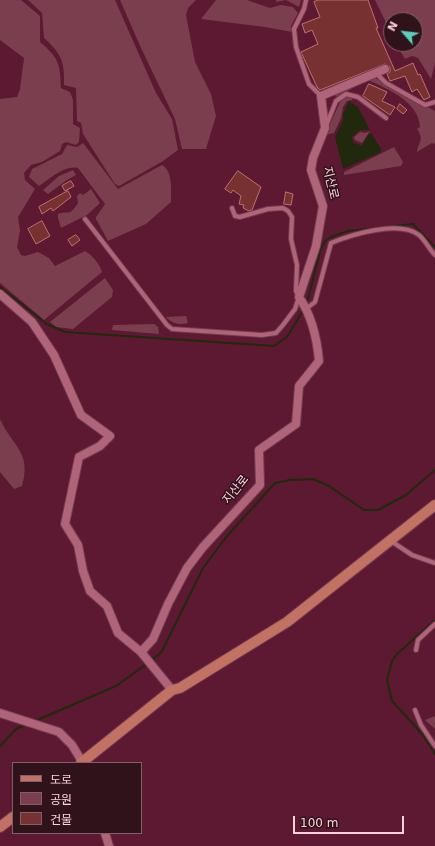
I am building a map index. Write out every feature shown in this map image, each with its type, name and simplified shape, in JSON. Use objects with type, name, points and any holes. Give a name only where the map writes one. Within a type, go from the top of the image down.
[{"type":"main road","points":[[83,762],[172,690],[180,688],[288,622],[435,505]]},
{"type":"main road","points":[[0,828],[12,818]]},
{"type":"street","points":[[321,96],[385,69]]},
{"type":"street","name":"지산로","points":[[143,655],[153,639],[168,604],[187,568],[203,547],[260,485],[259,450],[296,424],[299,386],[319,361],[317,339],[307,308],[299,297],[316,246],[323,206],[311,170],[313,158],[325,128],[321,96]]},
{"type":"street","points":[[0,294],[32,322],[37,329],[54,355],[82,415],[110,436],[100,446],[79,457],[65,524],[78,545],[82,571],[90,591],[106,606],[118,633],[143,655],[172,690]]},
{"type":"street","points":[[0,713],[26,720],[59,732],[72,745],[81,762]]},
{"type":"street","points":[[106,834],[109,846]]},
{"type":"lane","points":[[306,0],[304,9],[294,29],[296,47],[309,84],[321,96]]},
{"type":"lane","points":[[376,73],[386,83],[425,104],[435,102]]},
{"type":"lane","points":[[325,128],[336,101],[346,94],[358,97],[386,118]]},
{"type":"lane","name":"지산로","points":[[85,219],[167,325],[172,329],[262,335],[276,333],[291,316],[299,297],[296,291],[297,265],[291,240],[292,217],[288,211],[283,208],[268,210],[240,218],[235,216],[232,208]]},
{"type":"lane","points":[[307,308],[315,302],[331,243],[344,238],[379,230],[403,228],[419,235],[435,255]]},
{"type":"lane","points":[[390,541],[412,555],[435,563]]},
{"type":"lane","points":[[416,650],[418,640],[435,624]]},
{"type":"lane","points":[[415,710],[421,725],[435,746]]},
{"type":"green space","points":[[0,0],[21,0],[40,16],[40,42],[55,57],[59,67],[61,88],[70,92],[73,100],[73,124],[80,128],[79,142],[76,145],[66,142],[62,144],[60,151],[42,162],[31,165],[24,173],[25,180],[35,189],[18,217],[20,231],[17,247],[21,255],[25,256],[38,252],[49,258],[55,266],[85,251],[95,260],[102,272],[44,320],[0,283],[0,99],[17,97],[20,89],[24,58],[0,40]]},
{"type":"green space","points":[[28,0],[115,0],[156,93],[172,119],[178,150],[163,161],[119,186],[115,184],[83,134],[81,123],[77,121],[76,88],[64,85],[64,70],[61,58],[44,38],[42,13]]},
{"type":"green space","points":[[120,0],[196,0],[188,8],[186,15],[195,62],[211,94],[216,116],[206,149],[182,149],[175,119]]},
{"type":"green space","points":[[216,0],[247,0],[270,8],[281,5],[293,7],[298,13],[291,26],[292,32],[201,19]]},
{"type":"green space","points":[[286,0],[301,0],[299,7]]},
{"type":"green space","points":[[375,0],[435,0],[435,63],[431,79],[418,58],[412,56],[405,59],[401,52],[423,52],[423,12],[383,12],[383,16]]},
{"type":"green space","points":[[374,77],[435,111],[435,144],[432,143],[417,152],[421,139],[417,129],[420,127],[418,118],[414,110],[393,92],[368,80],[336,97],[335,95]]},
{"type":"green space","points":[[347,95],[352,97],[352,100],[347,101],[343,107],[341,118],[334,133],[325,135],[341,100]]},
{"type":"green space","points":[[370,131],[362,143],[355,140],[354,137],[360,132],[365,133]]},
{"type":"green space","points":[[83,143],[118,189],[162,165],[166,168],[170,176],[171,202],[146,224],[108,241],[96,219],[105,204],[78,168],[62,171],[52,176],[39,186],[29,177],[32,169],[62,154],[67,145],[77,147]]},
{"type":"green space","points":[[394,147],[403,162],[401,166],[344,175],[344,172]]},
{"type":"green space","points":[[73,170],[76,175],[48,194],[43,190],[59,176]]},
{"type":"green space","points":[[91,189],[100,203],[87,215],[61,228],[58,214],[71,212],[78,203],[77,196],[80,193],[83,195]]},
{"type":"green space","points":[[105,278],[113,290],[112,297],[73,329],[56,327],[50,322]]},
{"type":"green space","points":[[186,316],[188,323],[181,324],[173,323],[166,317]]},
{"type":"green space","points":[[154,324],[158,327],[159,334],[112,330],[113,325]]},
{"type":"green space","points":[[0,419],[23,457],[24,474],[22,486],[14,489],[0,472]]},
{"type":"green space","points":[[435,716],[435,729],[425,720]]},
{"type":"shaded area","points":[[349,101],[358,107],[370,130],[360,130],[352,137],[353,142],[362,146],[368,135],[371,133],[381,149],[381,152],[343,169],[335,137],[343,120],[343,114]]},
{"type":"building","points":[[319,0],[368,0],[378,28],[376,28],[383,44],[383,52],[387,52],[395,71],[413,63],[418,75],[420,74],[430,97],[424,100],[417,89],[412,92],[405,76],[390,81],[387,74],[390,72],[390,67],[385,64],[320,90],[317,87],[301,52],[318,44],[312,30],[305,33],[302,24],[320,17],[314,2]]},
{"type":"building","points":[[369,84],[387,92],[382,101],[395,107],[390,115],[363,96]]},
{"type":"building","points":[[400,104],[407,110],[403,114],[397,109]]},
{"type":"building","points":[[238,171],[261,187],[252,210],[249,211],[243,208],[244,205],[239,204],[241,196],[233,190],[231,193],[225,189]]},
{"type":"building","points":[[71,181],[74,186],[65,191],[62,186]]},
{"type":"building","points":[[68,191],[71,197],[53,211],[51,208],[42,214],[39,207]]},
{"type":"building","points":[[286,192],[293,194],[291,205],[284,204]]},
{"type":"building","points":[[42,221],[50,236],[36,244],[28,229]]},
{"type":"building","points":[[76,235],[80,240],[72,246],[68,240]]},
{"type":"waterway","points":[[308,299],[320,251],[325,241],[331,237],[348,231],[413,224],[435,247]]},
{"type":"waterway","points":[[0,287],[47,324],[65,332],[274,346],[287,337],[302,312]]},
{"type":"waterway","points":[[151,660],[161,653],[203,568],[227,536],[275,483],[290,480],[313,479],[329,486],[364,510],[378,510],[406,495],[435,470]]},
{"type":"waterway","points":[[435,620],[397,654],[392,661],[387,680],[392,701],[423,735],[435,754]]},
{"type":"waterway","points":[[35,721],[116,686],[148,663]]},
{"type":"waterway","points":[[0,746],[16,729],[27,724]]}]
